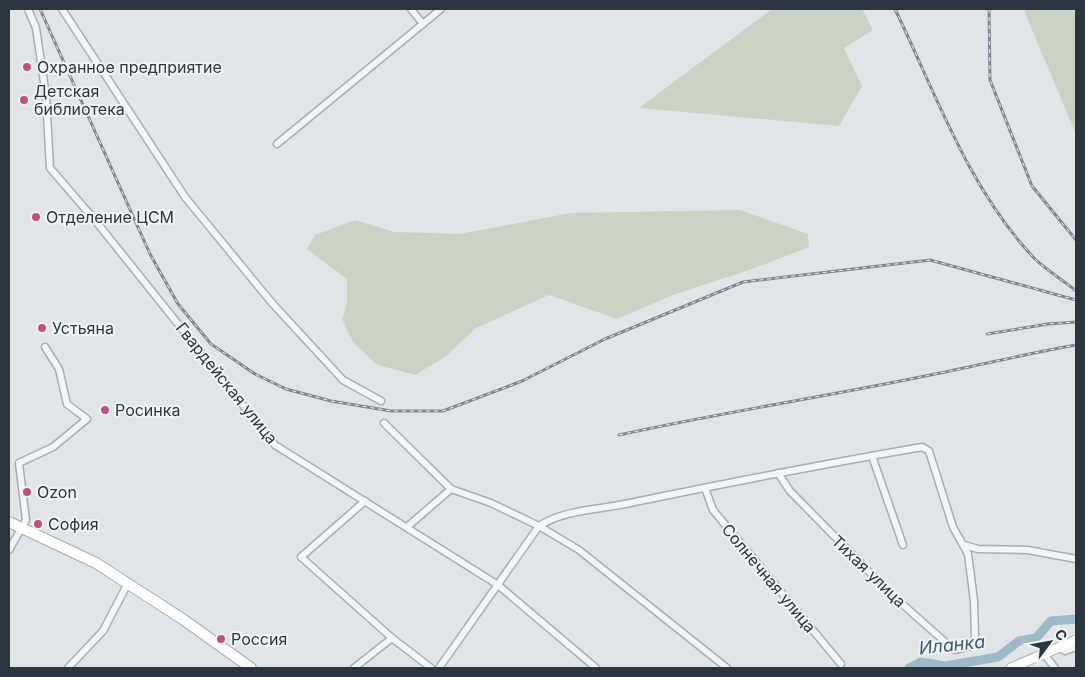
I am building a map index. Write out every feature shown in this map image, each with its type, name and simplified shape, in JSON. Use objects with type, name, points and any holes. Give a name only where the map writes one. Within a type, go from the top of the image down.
[{"type":"main road","points":[[9,522],[96,563],[128,583],[246,666]]},
{"type":"street","name":"Гвардейская улица","points":[[28,9],[36,28],[46,96],[50,168],[94,219],[276,445],[407,527],[452,558],[498,585],[596,668]]},
{"type":"street","points":[[62,9],[185,197],[272,303],[343,380],[381,401]]},
{"type":"street","points":[[411,9],[423,24]]},
{"type":"street","points":[[277,144],[441,9]]},
{"type":"street","points":[[9,550],[26,520],[19,463],[54,446],[87,419],[67,404],[59,369],[45,346]]},
{"type":"street","points":[[384,423],[451,489],[491,503],[539,526],[579,550],[727,668]]},
{"type":"street","points":[[439,668],[539,526],[558,516],[872,456],[926,448],[929,451],[953,527],[964,545],[978,549],[1028,550],[1076,559]]},
{"type":"street","points":[[872,456],[903,544]]},
{"type":"street","name":"Тихая улица","points":[[778,473],[790,491],[891,594],[954,650],[972,646],[975,637],[974,601],[968,554],[964,545]]},
{"type":"street","name":"Солнечная улица","points":[[705,488],[713,510],[841,664]]},
{"type":"street","points":[[407,527],[451,489]]},
{"type":"street","points":[[365,501],[301,556],[392,638],[431,668]]},
{"type":"street","points":[[68,668],[103,631],[128,583]]},
{"type":"street","points":[[354,668],[392,638]]},
{"type":"street","points":[[1011,668],[1076,640]]},
{"type":"street","points":[[1060,648],[1065,651],[1076,647]]},
{"type":"street","points":[[1044,654],[1055,668]]},
{"type":"green space","points":[[772,9],[862,9],[873,30],[844,48],[862,86],[839,126],[639,108]]},
{"type":"green space","points":[[1025,9],[1076,9],[1076,134],[1025,13]]},
{"type":"green space","points":[[740,210],[808,234],[809,247],[752,269],[673,295],[617,319],[549,295],[476,328],[445,357],[415,375],[376,364],[353,342],[342,319],[347,304],[347,279],[307,249],[315,235],[355,220],[395,232],[460,234],[571,213]]},
{"type":"waterway","name":"Иланка","points":[[909,668],[921,662],[945,666],[998,657],[1019,641],[1036,638],[1051,621],[1076,619]]},
{"type":"railway","points":[[40,9],[150,254],[178,304],[211,344],[255,374],[286,389],[331,401],[391,411],[443,411],[522,381],[605,339],[743,282],[930,260],[1076,300]]},
{"type":"railway","points":[[895,9],[955,139],[990,202],[1034,258],[1076,291]]},
{"type":"railway","points":[[989,9],[990,80],[1032,186],[1076,240]]},
{"type":"railway","points":[[987,334],[1048,324],[1076,322]]},
{"type":"railway","points":[[619,435],[896,382],[1076,345]]},
{"type":"place","name":"Охранное предприятие","points":[[27,67]]},
{"type":"place","name":"Детская библиотека","points":[[24,100]]},
{"type":"place","name":"Отделение ЦСМ","points":[[36,217]]},
{"type":"place","name":"Устьяна","points":[[42,328]]},
{"type":"place","name":"Росинка","points":[[105,410]]},
{"type":"place","name":"Ozon","points":[[27,492]]},
{"type":"place","name":"София","points":[[38,524]]},
{"type":"place","name":"Россия","points":[[221,639]]}]
